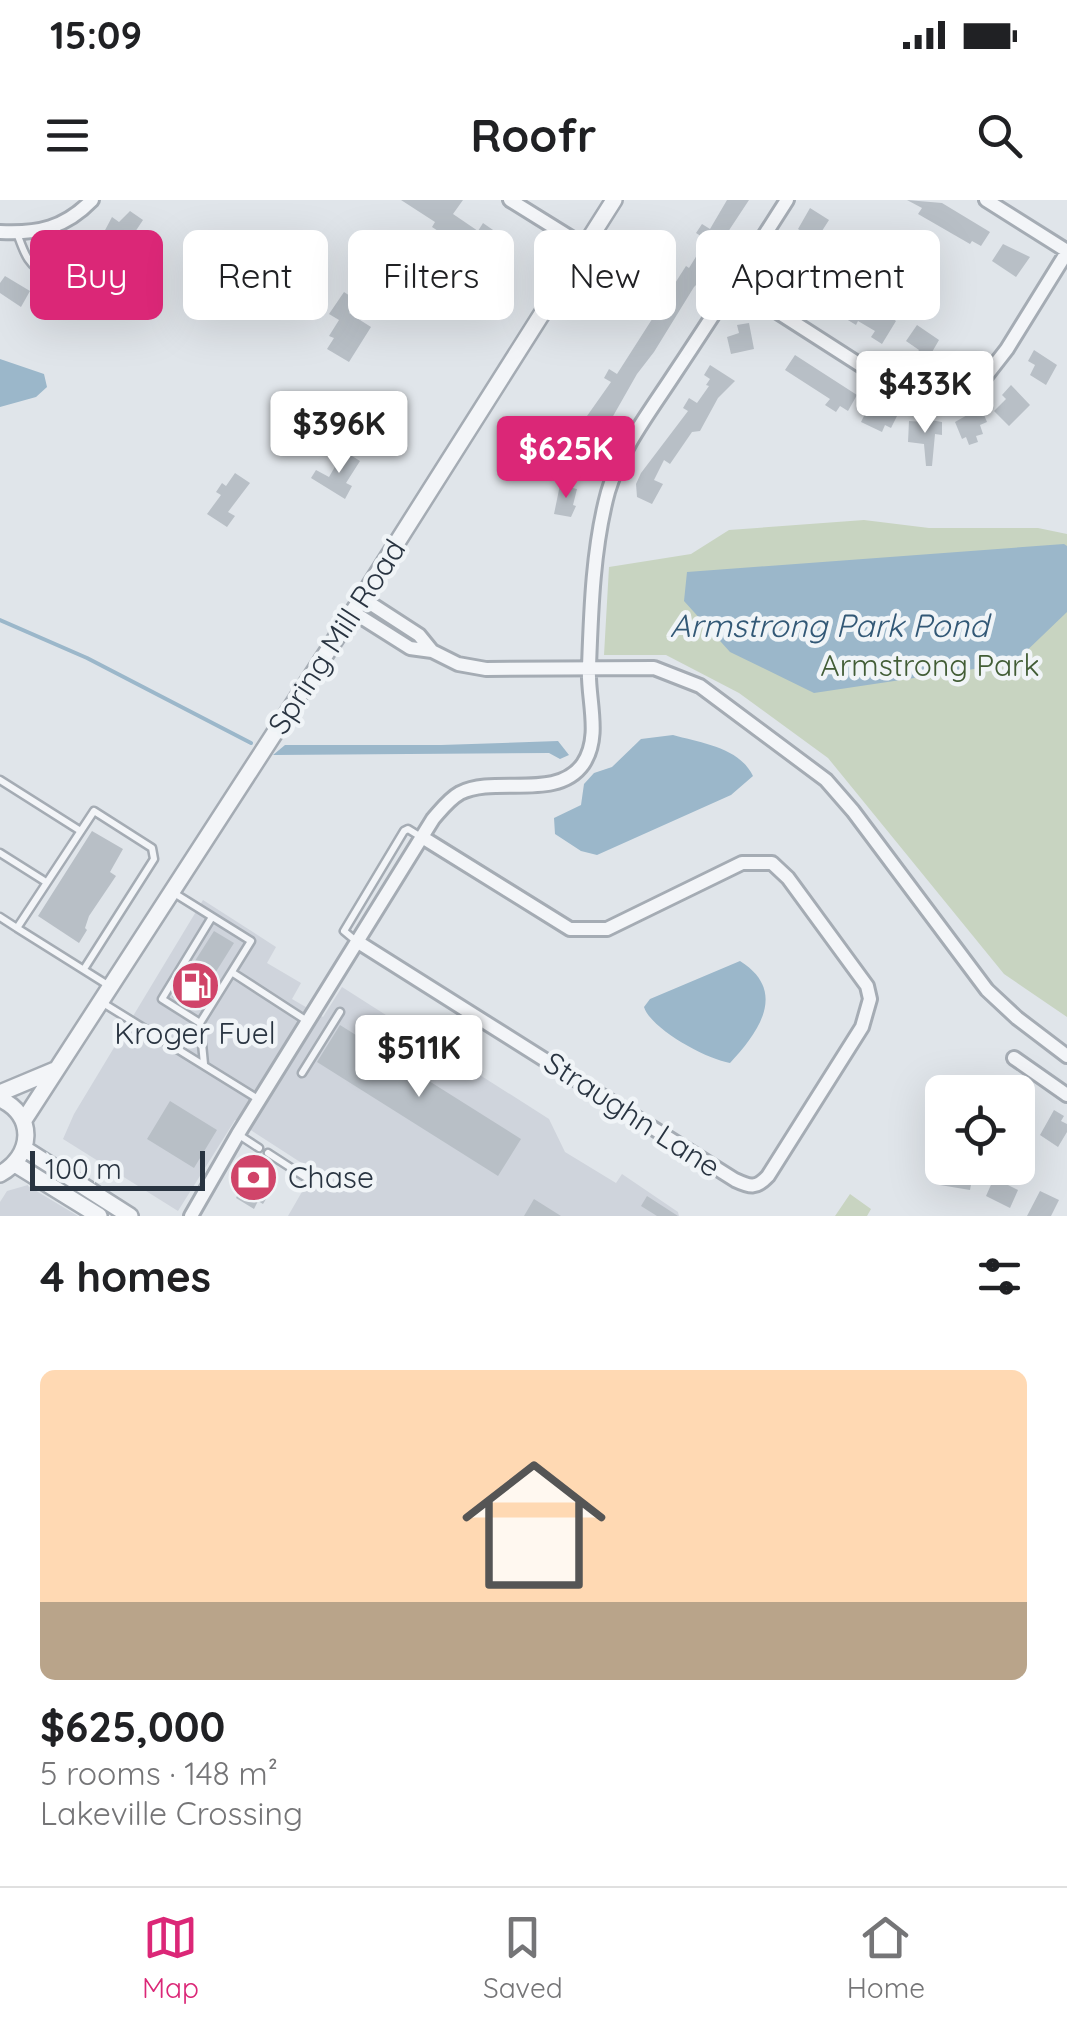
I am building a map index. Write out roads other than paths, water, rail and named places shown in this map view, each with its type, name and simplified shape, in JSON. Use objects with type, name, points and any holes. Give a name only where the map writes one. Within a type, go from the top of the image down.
[{"type":"street","points":[[0,232],[57,226],[76,216],[92,200]]},
{"type":"street","points":[[510,200],[558,230]]},
{"type":"street","name":"Spring Mill Road","points":[[594,230],[614,200]]},
{"type":"street","points":[[768,230],[787,200]]},
{"type":"street","points":[[790,320],[894,386],[936,396],[954,393],[986,376],[1067,251],[986,200]]},
{"type":"street","name":"Spring Mill Road","points":[[24,1120],[537,320]]},
{"type":"street","points":[[192,1216],[259,1099],[432,819],[460,793],[563,780],[586,760],[592,739],[588,668],[596,564],[613,477],[710,320]]},
{"type":"street","points":[[358,605],[410,648],[432,651],[458,664],[486,670],[654,668],[700,686],[826,780],[987,990],[1016,1018],[1067,1056]]},
{"type":"street","name":"Straughn Lane","points":[[358,942],[734,1180],[756,1187],[768,1176],[862,1027],[870,998],[866,986],[788,878],[772,863],[742,863],[608,930],[570,930],[422,837]]},
{"type":"street","points":[[1014,1058],[1067,1094]]},
{"type":"street","points":[[0,1174],[15,1164],[25,1149],[26,1129],[16,1108],[0,1096],[55,1070]]},
{"type":"street","points":[[25,1149],[130,1216]]},
{"type":"street","points":[[15,1164],[98,1216]]},
{"type":"lane","points":[[17,233],[28,259],[38,270],[46,272],[58,259],[57,226]]},
{"type":"lane","points":[[0,780],[79,830]]},
{"type":"lane","points":[[17,928],[94,811],[152,848],[152,864],[84,969]]},
{"type":"lane","points":[[0,853],[46,882]]},
{"type":"lane","points":[[173,892],[251,942],[200,1023],[204,1066]]},
{"type":"lane","points":[[0,917],[112,987]]},
{"type":"lane","points":[[200,1023],[162,999],[212,917]]},
{"type":"lane","points":[[233,972],[308,1020]]},
{"type":"lane","points":[[102,1002],[259,1099]]},
{"type":"lane","points":[[302,1072],[340,1012]]},
{"type":"lane","points":[[238,1134],[259,1148]]},
{"type":"lane","points":[[268,1153],[305,1176]]},
{"type":"water","points":[[0,359],[44,374],[47,387],[36,397],[0,407]]},
{"type":"water","name":"Armstrong Park Pond","points":[[1064,544],[1067,612],[1014,663],[814,693],[730,652],[684,601],[687,572]]},
{"type":"water","points":[[673,735],[729,752],[753,776],[731,795],[597,855],[581,851],[555,834],[554,818],[581,805],[584,784],[594,773],[612,767],[641,739]]},
{"type":"water","points":[[558,741],[569,755],[560,759],[549,753],[273,755],[285,745]]},
{"type":"water","points":[[740,961],[755,973],[766,998],[759,1025],[730,1063],[681,1042],[657,1024],[644,1007],[650,999]]},
{"type":"waterway","points":[[0,620],[87,658],[251,743]]},
{"type":"place","name":"Kroger Fuel","points":[[195,985]]},
{"type":"place","name":"Chase","points":[[253,1178]]},
{"type":"park label","name":"Armstrong Park","points":[[930,666]]}]
